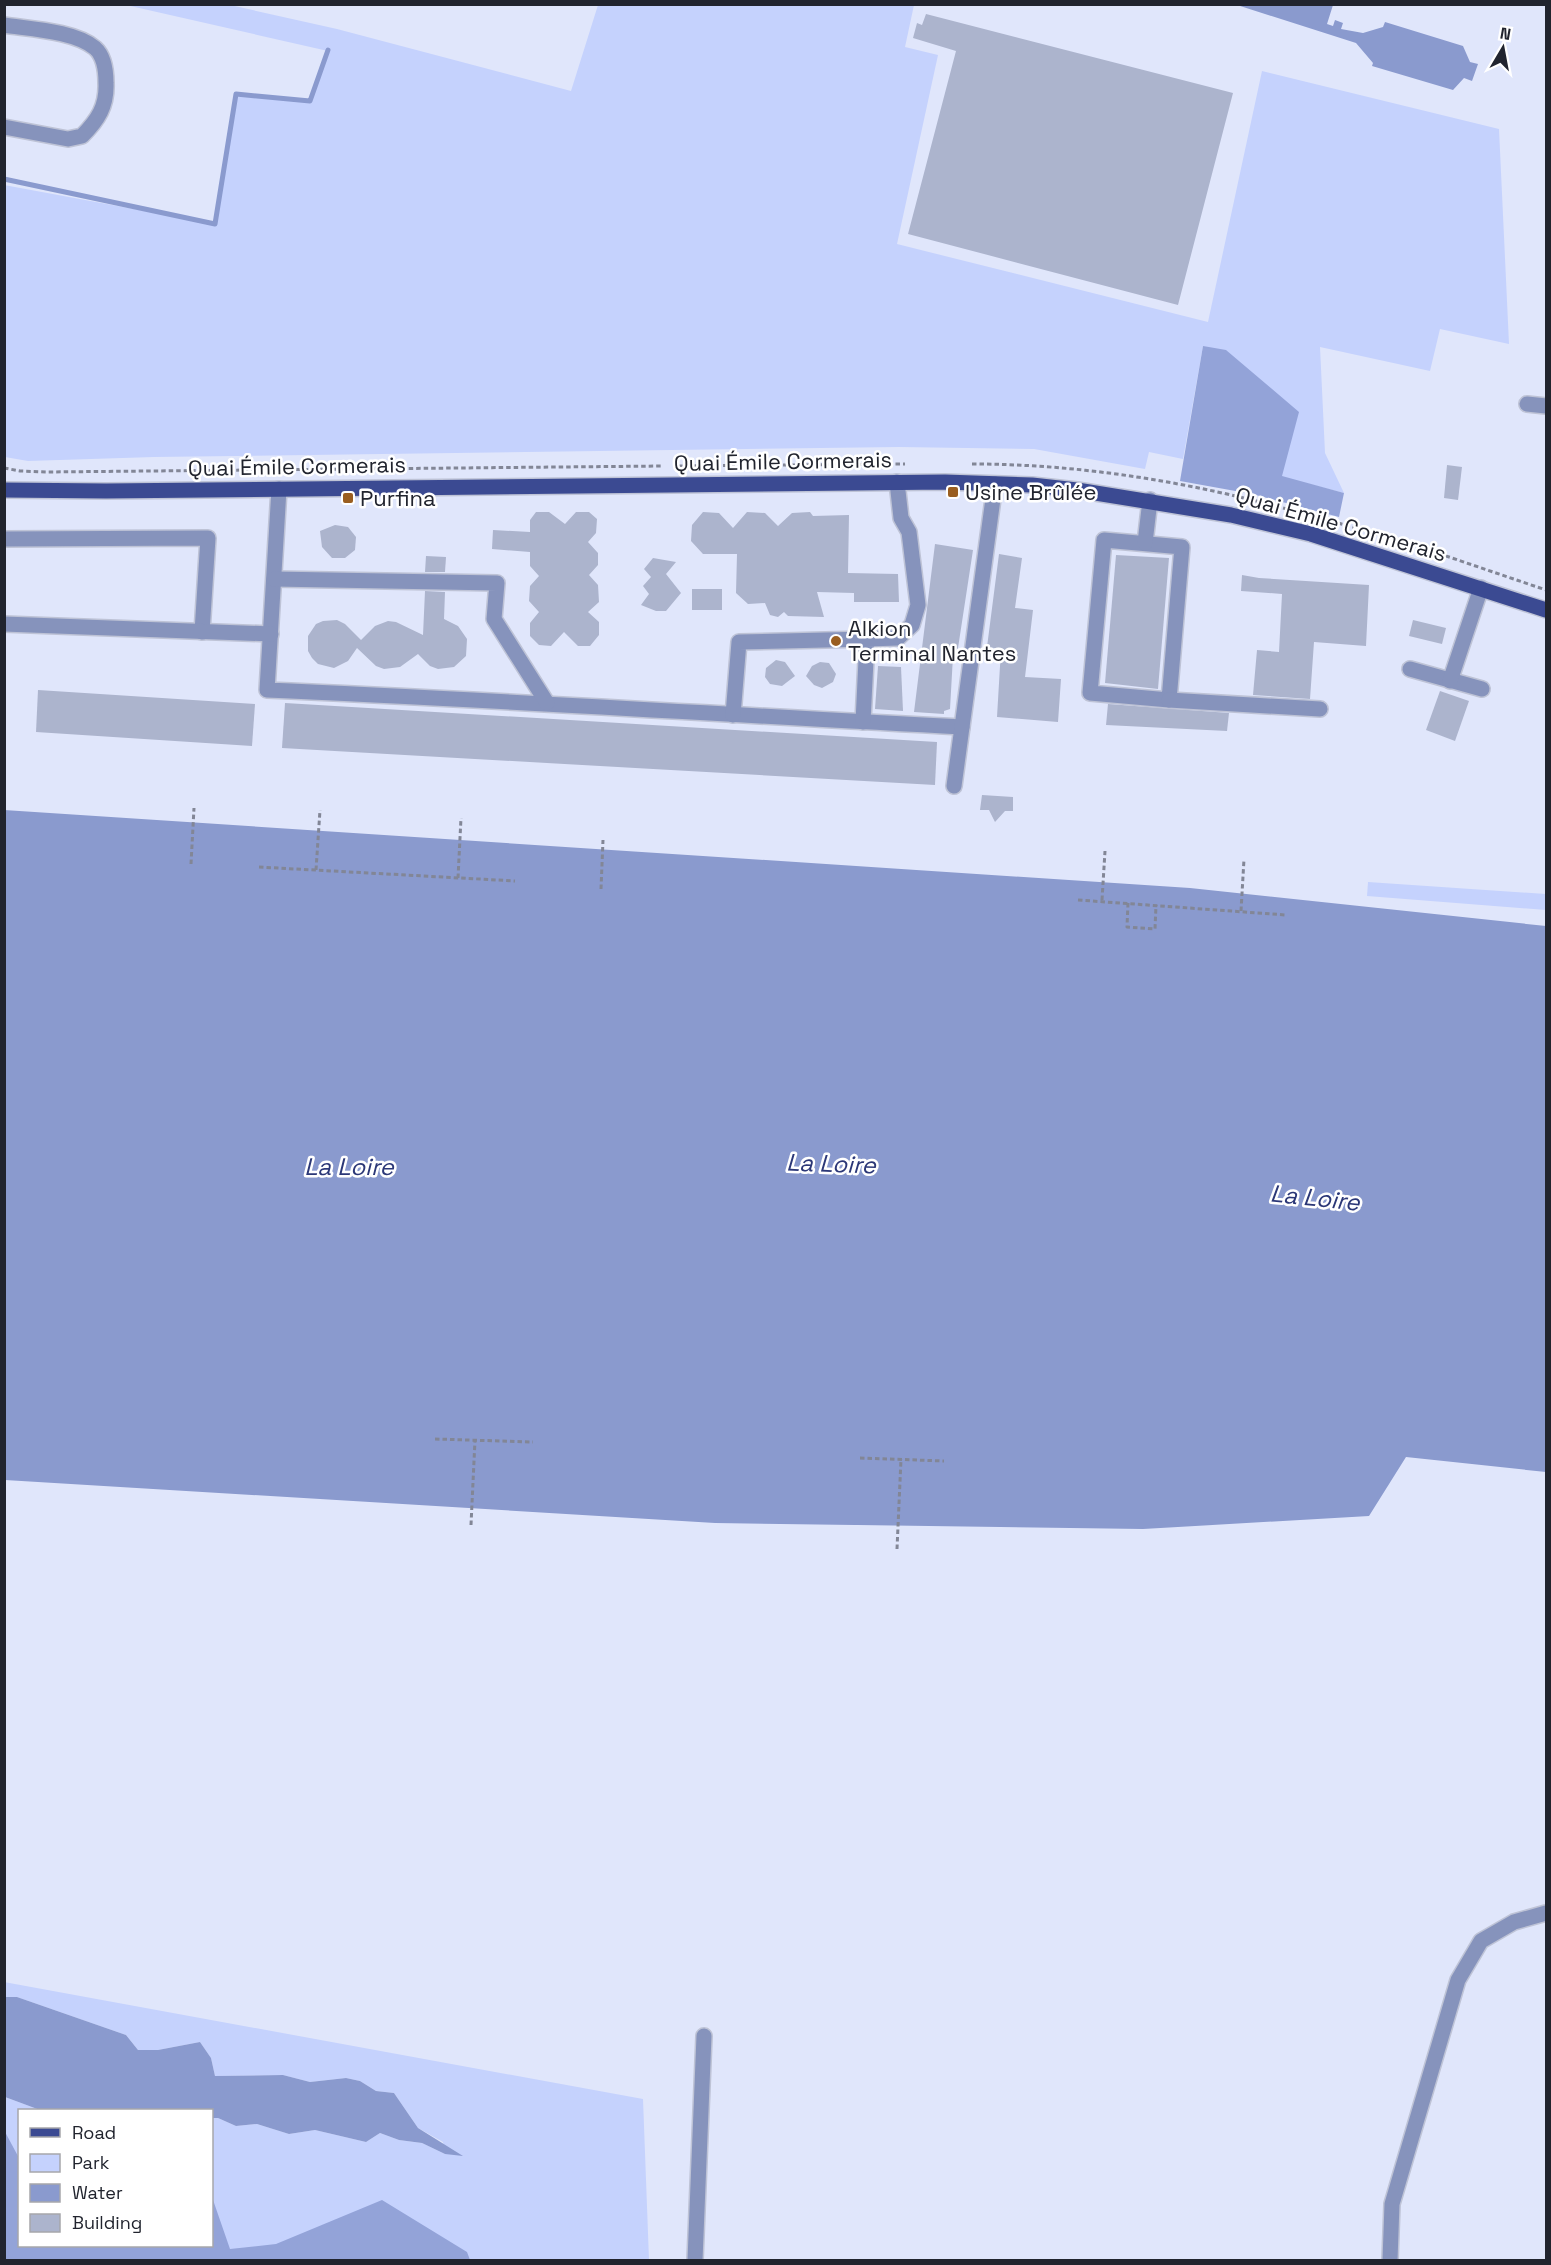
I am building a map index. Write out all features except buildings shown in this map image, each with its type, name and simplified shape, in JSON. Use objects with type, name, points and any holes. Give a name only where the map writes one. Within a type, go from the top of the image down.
[{"type":"main road","name":"Quai Émile Cormerais","points":[[4,490],[897,482],[995,484],[1077,490],[1150,500],[1231,515],[1311,534],[1546,609]]},
{"type":"lane","points":[[4,25],[78,38],[96,49],[104,63],[106,97],[102,114],[82,136],[68,139],[4,127]]},
{"type":"lane","points":[[1527,404],[1546,406]]},
{"type":"lane","points":[[733,715],[739,642],[898,638],[912,625],[918,605],[909,532],[901,518],[897,482]]},
{"type":"lane","points":[[954,786],[995,484]]},
{"type":"lane","points":[[279,489],[267,690],[546,703],[962,727]]},
{"type":"lane","points":[[1145,543],[1150,500]]},
{"type":"lane","points":[[4,539],[208,538],[202,632]]},
{"type":"lane","points":[[1169,700],[1182,547],[1104,540],[1090,693],[1169,700],[1320,709]]},
{"type":"lane","points":[[274,579],[497,583],[494,619],[546,703]]},
{"type":"lane","points":[[1450,681],[1481,588]]},
{"type":"lane","points":[[4,624],[271,634]]},
{"type":"lane","points":[[863,722],[867,639]]},
{"type":"lane","points":[[1410,669],[1482,689]]},
{"type":"lane","points":[[1390,2260],[1392,2204],[1458,1980],[1481,1941],[1514,1922],[1546,1913]]},
{"type":"lane","points":[[695,2260],[704,2036]]},
{"type":"path","points":[[190,864],[194,808]]},
{"type":"path","points":[[316,870],[320,810]]},
{"type":"path","points":[[458,878],[461,818]]},
{"type":"path","points":[[601,889],[603,840]]},
{"type":"path","points":[[1102,901],[1105,851]]},
{"type":"path","points":[[1241,912],[1244,859]]},
{"type":"path","points":[[259,867],[515,881]]},
{"type":"path","points":[[1078,900],[1286,915]]},
{"type":"path","points":[[1128,903],[1127,927],[1155,928],[1156,905]]},
{"type":"path","points":[[435,1439],[533,1442]]},
{"type":"path","points":[[471,1525],[475,1440]]},
{"type":"path","points":[[860,1458],[944,1461]]},
{"type":"path","points":[[897,1549],[901,1459]]},
{"type":"green space","points":[[126,5],[230,5],[337,29],[571,91],[598,5],[914,5],[905,47],[938,55],[897,244],[1208,322],[1262,71],[1499,129],[1509,344],[1440,329],[1430,371],[1320,347],[1325,453],[1344,493],[1282,477],[1203,346],[1183,459],[1149,452],[1145,469],[1034,449],[899,447],[154,457],[28,461],[5,457],[4,185],[215,224],[236,94],[310,101],[328,51]]},
{"type":"green space","points":[[1368,882],[1546,894],[1546,910],[1367,896]]},
{"type":"green space","points":[[4,1982],[643,2099],[649,2260],[5,2260],[5,2097],[37,2109],[18,2109],[18,2247],[213,2247],[213,2118],[236,2126],[257,2124],[289,2134],[315,2130],[366,2142],[380,2133],[399,2140],[422,2143],[445,2154],[443,2142],[418,2128],[394,2093],[376,2091],[360,2081],[346,2078],[310,2082],[283,2075],[215,2076],[211,2058],[200,2042],[158,2050],[138,2050],[126,2035],[17,1997],[5,1997]]},
{"type":"shaded area","points":[[1203,346],[1226,350],[1299,412],[1282,476],[1344,493],[1339,517],[1252,494],[1180,481]]},
{"type":"shaded area","points":[[4,2130],[18,2156],[18,2247],[213,2247],[213,2200],[230,2249],[276,2244],[382,2200],[467,2252],[470,2260],[5,2260]]},
{"type":"water","points":[[1237,5],[1333,5],[1327,24],[1333,26],[1335,20],[1343,23],[1341,29],[1363,33],[1383,27],[1385,22],[1463,46],[1470,62],[1478,64],[1472,81],[1464,78],[1453,90],[1372,66],[1373,63],[1356,43]]},
{"type":"water","name":"La Loire","points":[[4,810],[1190,888],[1546,926],[1546,1472],[1406,1457],[1369,1516],[1143,1529],[715,1523],[5,1480]]},
{"type":"water","points":[[5,1997],[17,1997],[126,2035],[138,2050],[158,2050],[200,2042],[211,2058],[215,2076],[283,2075],[310,2082],[346,2078],[360,2081],[376,2091],[394,2093],[418,2128],[463,2156],[445,2154],[422,2143],[399,2140],[380,2133],[366,2142],[315,2130],[289,2134],[257,2124],[236,2126],[213,2118],[213,2109],[37,2109],[5,2097]]},
{"type":"waterway","points":[[4,179],[215,224],[236,94],[310,101],[328,50]]},
{"type":"place","name":"Usine Brûlée","points":[[953,492]]},
{"type":"place","name":"Purfina","points":[[348,498]]},
{"type":"place","name":"Alkion Terminal Nantes","points":[[836,641]]}]
